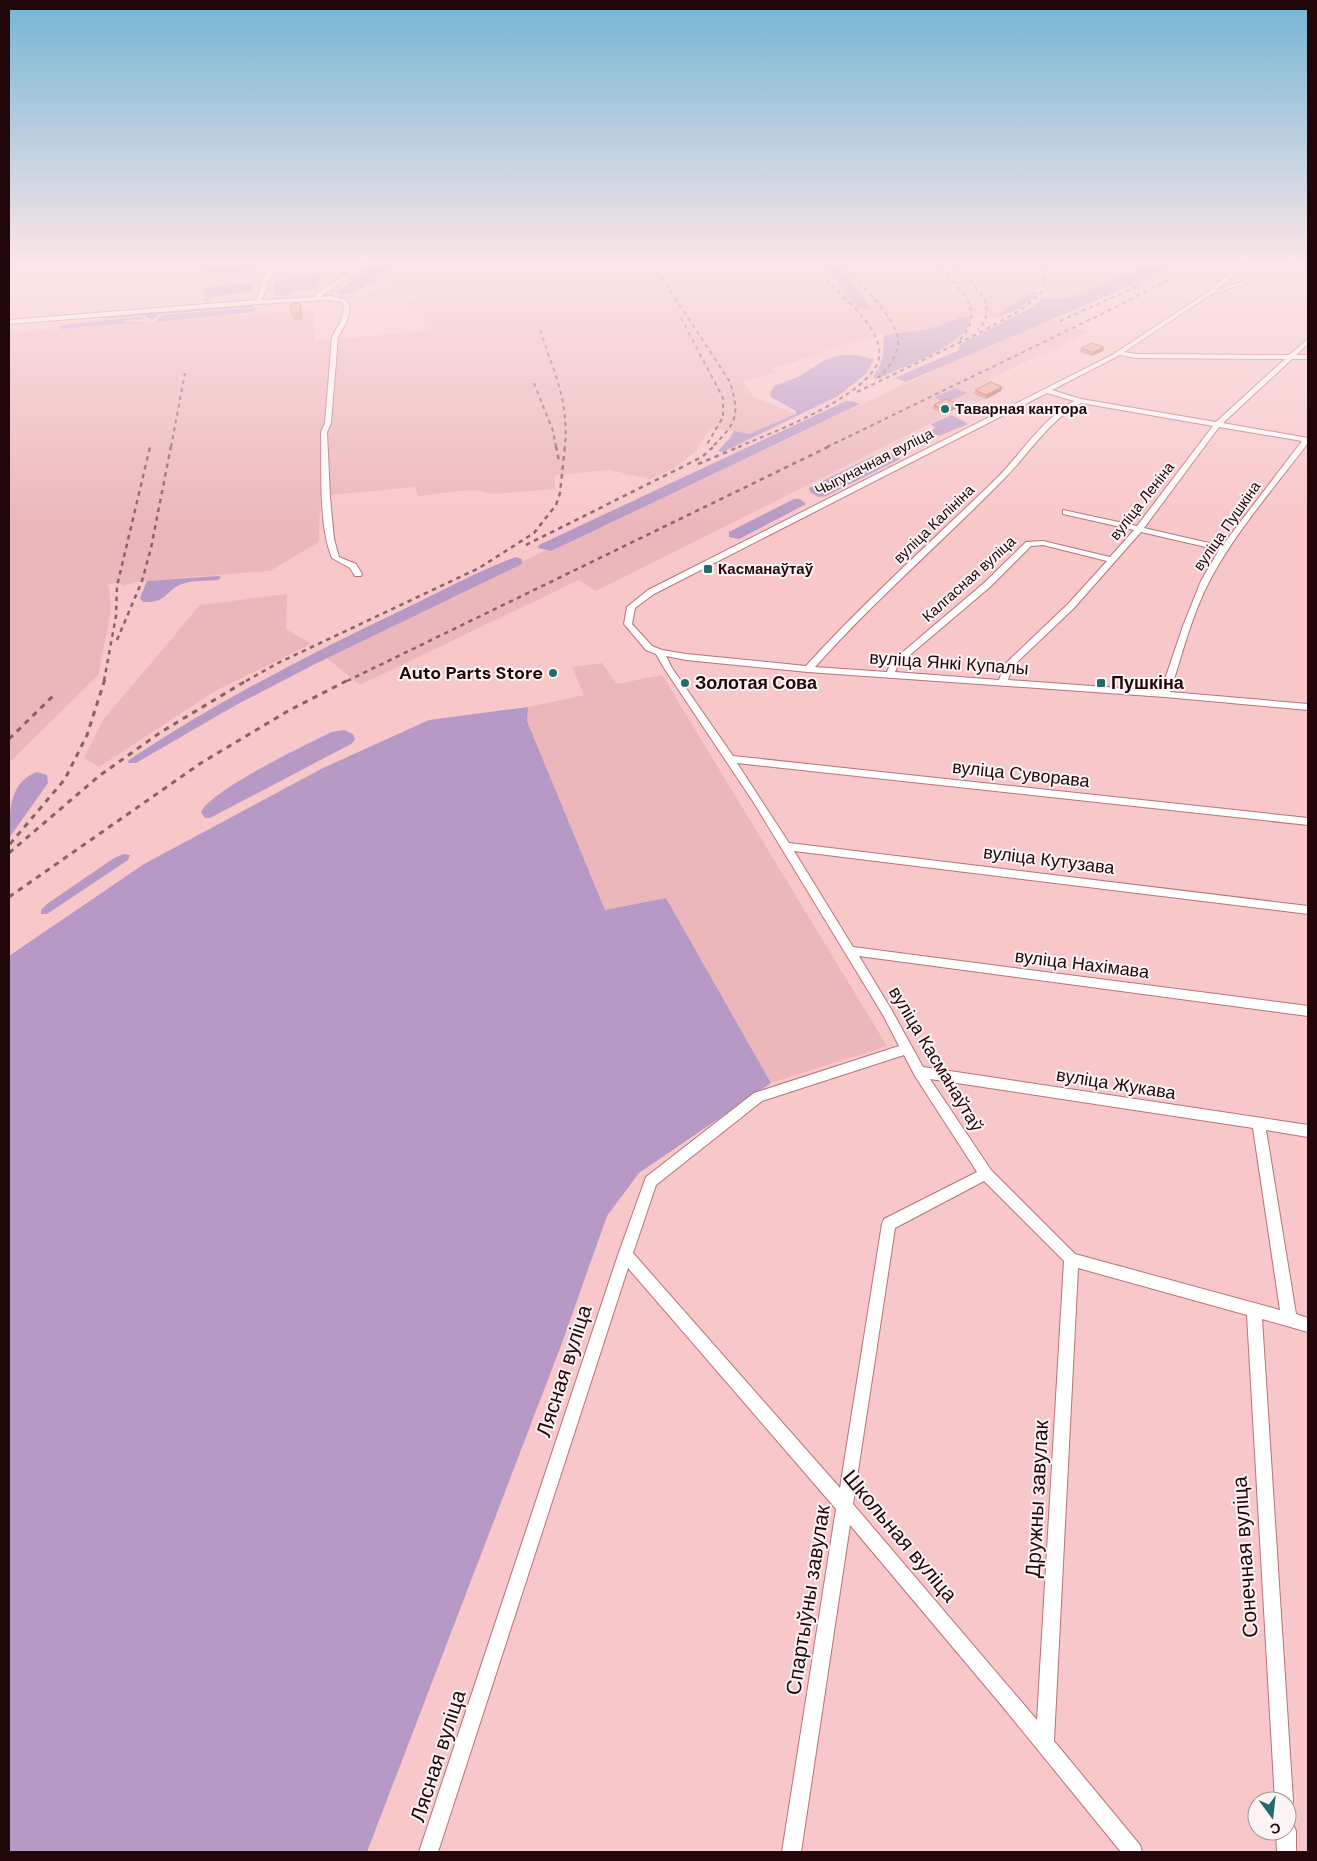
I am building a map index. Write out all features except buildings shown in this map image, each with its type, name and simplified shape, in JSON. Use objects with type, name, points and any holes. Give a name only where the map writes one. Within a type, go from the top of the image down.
[{"type":"street","points":[[334,351],[328,423],[324,432],[326,522],[332,550],[336,558],[353,566],[358,574]]},
{"type":"street","name":"Чыгуначная вуліца","points":[[640,600],[742,545],[1121,351]]},
{"type":"street","name":"вуліца Леніна","points":[[1002,682],[1008,666],[1071,606],[1140,529],[1217,425],[1296,351]]},
{"type":"street","points":[[1118,353],[1136,356],[1308,357]]},
{"type":"street","points":[[1046,390],[1080,401],[1308,440]]},
{"type":"street","name":"вуліца Калініна","points":[[808,669],[837,636],[1000,479],[1061,412],[1080,401]]},
{"type":"street","name":"вуліца Пушкіна","points":[[1165,694],[1204,581],[1224,548],[1308,440]]},
{"type":"street","points":[[1066,512],[1224,548]]},
{"type":"street","name":"Калгасная вуліца","points":[[890,675],[894,664],[987,585],[1029,544],[1043,543],[1113,560]]},
{"type":"street","name":"вуліца Янкі Купалы","points":[[640,600],[630,611],[628,624],[642,642],[660,652],[808,669],[1308,706]]},
{"type":"street","name":"вуліца Касманаўтаў","points":[[660,652],[668,668],[731,759],[786,846],[851,951],[919,1072],[986,1174],[1071,1258],[1308,1325]]},
{"type":"street","name":"вуліца Суворава","points":[[731,759],[1308,821]]},
{"type":"street","name":"вуліца Кутузава","points":[[786,846],[1308,910]]},
{"type":"street","name":"вуліца Нахімава","points":[[851,951],[1308,1011]]},
{"type":"street","name":"Лясная вуліца","points":[[428,1852],[651,1181],[758,1097],[906,1049]]},
{"type":"street","name":"вуліца Жукава","points":[[919,1072],[1308,1131]]},
{"type":"street","points":[[1259,1124],[1289,1319]]},
{"type":"street","name":"Спартыўны завулак","points":[[791,1852],[889,1224],[986,1174]]},
{"type":"street","name":"Школьная вуліца","points":[[625,1256],[846,1505],[1045,1742],[1133,1852]]},
{"type":"street","name":"Дружны завулак","points":[[1045,1742],[1071,1258]]},
{"type":"street","name":"Сонечная вуліца","points":[[1254,1310],[1283,1791]]},
{"type":"shaded area","points":[[9,351],[827,351],[772,369],[776,372],[743,381],[753,397],[796,414],[749,434],[710,428],[696,451],[674,468],[650,479],[609,470],[555,475],[555,489],[493,494],[475,490],[418,496],[415,487],[320,496],[319,542],[270,571],[142,581],[121,586],[121,583],[107,584],[109,587],[111,611],[98,675],[9,763]]},
{"type":"shaded area","points":[[939,351],[877,379],[873,377],[881,362],[883,352]]},
{"type":"shaded area","points":[[957,351],[978,351],[906,382],[895,378]]},
{"type":"shaded area","points":[[977,351],[1049,351],[988,380],[1006,388],[975,403],[968,401],[949,411],[951,413],[596,591],[579,580],[360,685],[322,654]]},
{"type":"shaded area","points":[[841,355],[855,355],[874,359],[867,373],[838,396],[723,452],[718,451],[734,431],[749,434],[796,414],[796,411],[771,397],[770,393],[774,386],[798,377],[825,360]]},
{"type":"shaded area","points":[[955,388],[967,393],[947,401],[939,400],[935,397]]},
{"type":"shaded area","points":[[846,401],[860,404],[551,551],[538,548],[539,545]]},
{"type":"shaded area","points":[[952,415],[968,424],[939,436],[930,432],[935,428],[931,424]]},
{"type":"shaded area","points":[[897,455],[900,459],[826,496],[818,497],[810,492],[809,488],[873,456]]},
{"type":"shaded area","points":[[794,499],[800,499],[806,504],[739,539],[729,537],[729,532]]},
{"type":"shaded area","points":[[516,557],[522,559],[522,564],[317,663],[236,705],[136,763],[128,763],[129,760],[195,718],[263,680],[459,582]]},
{"type":"shaded area","points":[[221,577],[218,580],[195,581],[182,584],[157,601],[143,602],[140,598],[147,581]]},
{"type":"shaded area","points":[[287,594],[286,629],[311,644],[215,691],[99,767],[84,758],[103,720],[200,605]]},
{"type":"shaded area","points":[[602,663],[617,684],[662,675],[887,1046],[771,1083],[666,898],[605,910],[527,721],[528,707],[584,695],[572,667]]},
{"type":"shaded area","points":[[528,707],[527,721],[605,910],[666,898],[771,1083],[639,1173],[607,1216],[562,1343],[367,1852],[9,1852],[9,956],[144,864],[323,768],[429,720]]},
{"type":"shaded area","points":[[344,730],[353,734],[355,740],[351,744],[210,818],[205,818],[201,812],[208,803],[240,780],[302,746],[332,732]]},
{"type":"shaded area","points":[[37,772],[47,775],[48,783],[9,838],[9,818],[12,799],[21,783]]},
{"type":"shaded area","points":[[124,854],[130,855],[128,860],[47,914],[41,914],[41,910],[47,904],[114,858]]},
{"type":"railway","points":[[547,351],[563,401],[566,430],[565,447]]},
{"type":"railway","points":[[698,351],[723,398],[723,417],[706,446]]},
{"type":"railway","points":[[710,351],[730,382],[735,403],[734,418],[731,425],[712,447]]},
{"type":"railway","points":[[738,447],[792,424],[832,404],[850,392],[875,368],[879,357],[879,351]]},
{"type":"railway","points":[[878,378],[889,366],[896,351]]},
{"type":"railway","points":[[857,392],[942,351]]},
{"type":"railway","points":[[827,447],[1026,351]]},
{"type":"railway","points":[[171,447],[185,373]]},
{"type":"railway","points":[[534,383],[553,431],[556,447]]},
{"type":"railway","points":[[117,640],[142,581],[151,548],[171,446]]},
{"type":"railway","points":[[556,446],[559,461]]},
{"type":"railway","points":[[246,681],[278,663],[479,568],[534,533],[556,505],[560,493],[565,446]]},
{"type":"railway","points":[[526,545],[702,457],[714,446]]},
{"type":"railway","points":[[698,464],[741,446]]},
{"type":"railway","points":[[347,681],[830,446]]},
{"type":"railway","points":[[104,681],[116,616],[117,586],[150,447]]},
{"type":"railway","points":[[10,844],[65,779],[87,735],[105,679]]},
{"type":"railway","points":[[9,853],[99,776],[161,732],[249,679]]},
{"type":"railway","points":[[9,897],[201,763],[288,711],[350,679]]},
{"type":"railway","points":[[9,739],[55,694]]},
{"type":"place","name":"Таварная кантора","points":[[945,409]]},
{"type":"place","name":"Касманаўтаў","points":[[708,569]]},
{"type":"place","name":"Auto Parts Store","points":[[553,673]]},
{"type":"place","name":"Золотая Сова","points":[[685,683]]},
{"type":"place","name":"Пушкіна","points":[[1101,683]]}]
